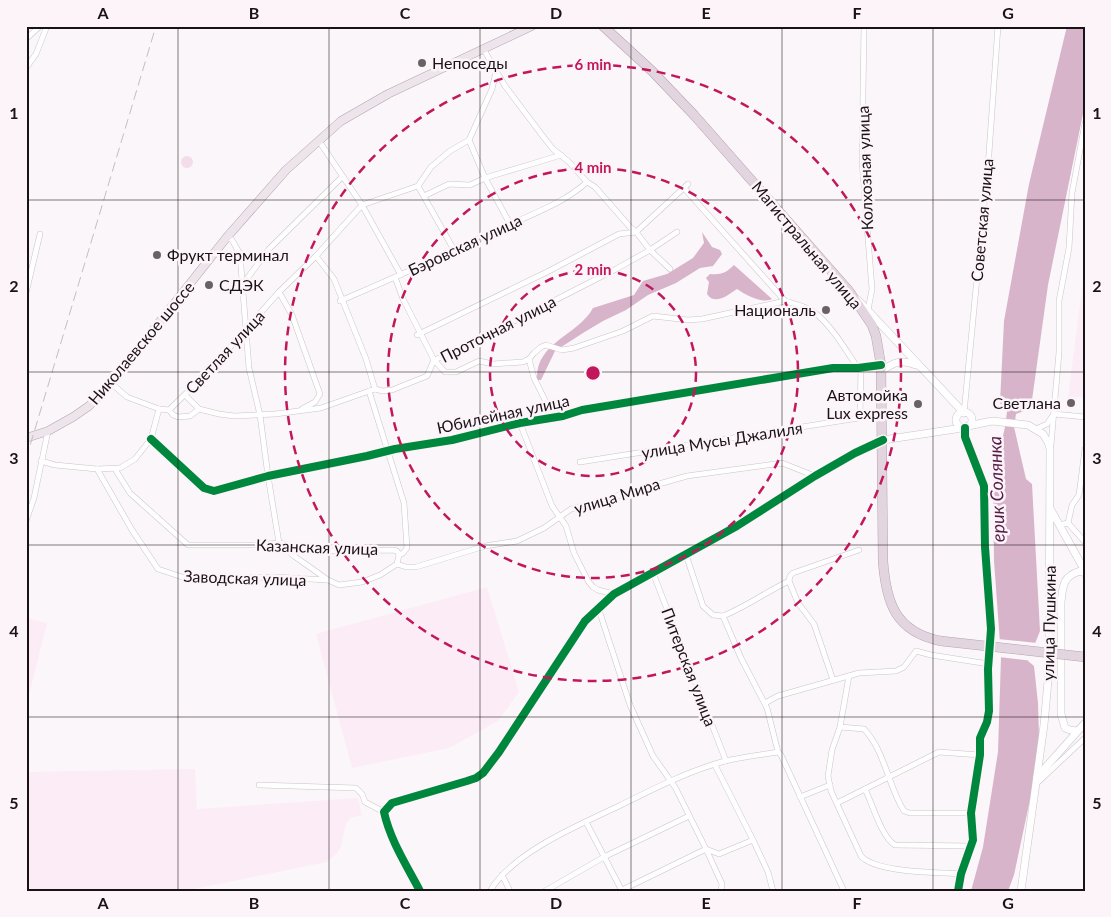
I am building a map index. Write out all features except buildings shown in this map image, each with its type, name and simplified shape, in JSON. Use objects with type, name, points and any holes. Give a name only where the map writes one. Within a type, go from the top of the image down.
[{"type":"highway","name":"Магистральная улица","points":[[603,26],[652,71],[694,115],[849,291],[872,326],[876,336],[882,368],[883,561],[885,586],[890,603],[900,621],[917,634],[941,641],[1085,658]]},
{"type":"main road","name":"Николаевское шоссе","points":[[26,438],[48,431],[89,406],[111,383],[228,237],[286,170],[341,121],[388,94],[532,26]]},
{"type":"main road","points":[[596,26],[611,34]]},
{"type":"main road","points":[[849,291],[924,372]]},
{"type":"main road","points":[[882,368],[902,361],[916,365],[966,413],[971,420],[965,427]]},
{"type":"main road","points":[[965,427],[958,426],[956,420],[958,415],[966,413],[992,421],[1028,425],[1043,434],[1050,450]]},
{"type":"main road","points":[[883,440],[992,421]]},
{"type":"main road","name":"улица Пушкина","points":[[1021,891],[1037,780],[1049,670],[1050,450]]},
{"type":"main road","points":[[1050,508],[1085,572]]},
{"type":"main road","points":[[1077,731],[1065,728],[1061,714],[1061,602],[1062,586],[1067,577],[1080,571],[1085,572]]},
{"type":"main road","points":[[1037,780],[1085,723]]},
{"type":"street","points":[[26,39],[40,26]]},
{"type":"street","points":[[26,68],[36,54],[47,26]]},
{"type":"street","name":"Колхозная улица","points":[[864,26],[862,161],[872,289],[868,310]]},
{"type":"street","name":"Советская улица","points":[[966,413],[998,26]]},
{"type":"street","points":[[484,50],[496,72],[545,139],[587,182],[595,187],[670,270]]},
{"type":"street","points":[[362,206],[418,186],[431,167],[450,151],[469,140],[492,89],[496,72]]},
{"type":"street","points":[[1050,450],[1059,352],[1059,301],[1069,248],[1072,193],[1085,123]]},
{"type":"street","points":[[469,140],[485,178],[510,224]]},
{"type":"street","points":[[319,141],[362,206],[402,275]]},
{"type":"street","points":[[424,196],[449,184],[470,185],[485,178],[561,156]]},
{"type":"street","points":[[243,284],[269,249],[342,177]]},
{"type":"street","name":"Бэровская улица","points":[[342,300],[402,275],[544,209],[576,192],[587,182]]},
{"type":"street","points":[[418,186],[454,250]]},
{"type":"street","points":[[419,334],[547,272],[620,234],[636,232],[686,186],[785,301]]},
{"type":"street","name":"Светлая улица","points":[[169,410],[186,395],[279,292],[316,256],[362,206]]},
{"type":"street","name":"Проточная улица","points":[[199,409],[234,416],[299,411],[321,408],[376,389],[388,391],[423,379],[427,376],[434,360],[450,354],[650,250],[677,232]]},
{"type":"street","points":[[26,294],[40,234]]},
{"type":"street","points":[[228,237],[232,240],[240,254],[249,368],[260,415],[279,543],[328,580]]},
{"type":"street","points":[[316,256],[334,279],[376,389]]},
{"type":"street","points":[[395,277],[419,334],[442,370],[449,373],[478,361],[493,364],[530,360]]},
{"type":"street","points":[[279,292],[292,315],[320,394],[315,402],[299,411]]},
{"type":"street","points":[[548,418],[546,402],[534,378],[530,360],[534,353],[546,345],[562,350],[574,348],[623,332],[653,316],[688,320],[702,319],[785,301],[814,312],[859,367]]},
{"type":"street","name":"улица Мусы Джалиля","points":[[580,462],[862,417],[859,367]]},
{"type":"street","name":"Юбилейная улица","points":[[151,439],[204,488],[214,491],[268,476],[299,471],[387,450],[452,440],[520,423],[564,416],[582,410],[832,368],[882,368]]},
{"type":"street","points":[[111,383],[127,397],[159,409],[169,410],[173,415],[184,418],[199,409],[186,395]]},
{"type":"street","points":[[369,391],[404,503],[407,545],[406,550],[399,555],[397,564]]},
{"type":"street","points":[[41,461],[55,465],[97,469],[115,469],[130,463],[142,452],[151,439],[159,409]]},
{"type":"street","points":[[1054,414],[1084,418]]},
{"type":"street","points":[[1036,429],[1047,424],[1054,414]]},
{"type":"street","points":[[520,423],[552,506],[566,526],[574,553],[590,585],[598,590],[614,594]]},
{"type":"street","points":[[958,891],[961,874],[974,832],[971,813],[980,755],[980,738],[987,722],[989,711],[991,629],[985,547],[984,486],[965,437],[965,427]]},
{"type":"street","points":[[26,521],[34,498],[48,431]]},
{"type":"street","points":[[384,812],[392,803],[467,782],[483,773],[585,621],[614,594],[737,526],[855,453],[883,440]]},
{"type":"street","points":[[1068,523],[1072,504],[1082,496],[1085,449]]},
{"type":"street","name":"улица Мира","points":[[397,564],[406,568],[416,567],[485,546],[518,541],[544,528],[577,506],[687,476],[782,463],[815,476]]},
{"type":"street","name":"Заводская улица","points":[[97,469],[132,530],[158,569],[188,580],[274,577],[328,580],[339,584],[357,583],[380,575],[397,564]]},
{"type":"street","name":"Казанская улица","points":[[115,469],[130,493],[188,544],[253,545],[279,543],[317,551],[393,550],[397,551],[399,555]]},
{"type":"street","points":[[1059,525],[1068,523]]},
{"type":"street","points":[[1068,523],[1085,542]]},
{"type":"street","points":[[832,680],[814,624],[798,603],[789,581],[790,576],[793,573],[859,550]]},
{"type":"street","points":[[686,555],[703,606],[713,615],[723,616],[739,610],[769,590],[789,581]]},
{"type":"street","name":"Питерская улица","points":[[653,573],[726,761]]},
{"type":"street","points":[[598,608],[630,705],[651,752],[675,787],[706,849],[722,884],[722,890]]},
{"type":"street","points":[[723,616],[741,658],[764,703],[778,752],[844,891]]},
{"type":"street","points":[[764,703],[778,696],[859,673],[896,671],[904,667],[916,651],[989,664]]},
{"type":"street","points":[[849,676],[840,727],[832,750],[828,776],[837,803],[861,856],[867,862],[888,868],[961,874]]},
{"type":"street","points":[[840,727],[864,729],[874,744],[902,808],[907,812],[971,813]]},
{"type":"street","points":[[1037,780],[1085,738]]},
{"type":"street","points":[[490,891],[502,875],[522,858],[586,822],[670,782],[726,761],[778,752]]},
{"type":"street","points":[[837,803],[939,752],[980,755]]},
{"type":"street","points":[[716,765],[768,872],[773,891]]},
{"type":"street","points":[[800,797],[830,784]]},
{"type":"street","points":[[259,785],[356,788],[362,794],[365,802],[384,812],[402,857],[420,891]]},
{"type":"street","points":[[866,789],[885,835],[895,845],[971,846]]},
{"type":"street","points":[[545,891],[604,857],[689,816]]},
{"type":"street","points":[[586,822],[621,890],[706,849],[719,854],[753,840]]},
{"type":"street","points":[[502,875],[510,891]]},
{"type":"shaded area","points":[[187,156],[193,162],[187,168],[181,162]]},
{"type":"shaded area","points":[[1085,266],[1085,397],[1068,397]]},
{"type":"shaded area","points":[[487,587],[519,692],[498,721],[449,748],[352,768],[316,634]]},
{"type":"shaded area","points":[[26,618],[47,623],[26,707]]},
{"type":"shaded area","points":[[195,769],[197,809],[358,798],[362,815],[350,818],[346,823],[341,847],[327,862],[184,891],[26,891],[26,772]]},
{"type":"water","name":"ерик Солянка","points":[[1067,26],[1085,26],[1085,104],[1048,285],[1032,400],[1029,409],[1016,414],[1014,427],[1026,479],[1032,484],[1040,631],[1028,661],[1034,666],[1039,737],[1031,795],[1014,875],[1008,891],[971,891],[983,847],[998,752],[1001,657],[994,561],[993,480],[1007,412],[1000,403],[1004,321],[1029,184]]},
{"type":"water","points":[[702,232],[712,247],[720,250],[722,254],[713,266],[700,268],[676,283],[648,295],[626,310],[603,321],[555,351],[541,380],[537,380],[538,367],[550,348],[578,326],[593,308],[634,295],[643,281],[667,274],[693,258],[704,243]]},
{"type":"water","points":[[734,265],[772,299],[759,300],[737,289],[722,298],[714,299],[710,297],[707,294],[709,282],[706,278],[710,274],[723,273]]},
{"type":"pier","points":[[998,639],[1037,643],[1031,660],[1033,661],[999,657]]},
{"type":"railway","points":[[26,459],[156,26]]},
{"type":"cycle path","points":[[151,439],[204,488],[214,491],[268,476],[395,449],[452,440],[520,423],[563,416],[582,410],[833,368],[858,368],[881,365]]},
{"type":"cycle path","points":[[958,891],[961,874],[973,840],[971,813],[980,755],[980,738],[987,722],[989,711],[988,669],[991,629],[985,547],[984,486],[965,437],[965,428]]},
{"type":"cycle path","points":[[420,891],[390,833],[384,812],[392,803],[467,781],[483,773],[499,752],[585,621],[614,594],[737,526],[855,453],[883,440]]},
{"type":"place","name":"Непоседы","points":[[422,63]]},
{"type":"place","name":"Фрукт терминал","points":[[157,255]]},
{"type":"place","name":"СДЭК","points":[[209,285]]},
{"type":"place","name":"Националь","points":[[826,310]]},
{"type":"place","name":"Светлана","points":[[1071,403]]},
{"type":"place","name":"Автомойка Lux express","points":[[918,404]]}]
